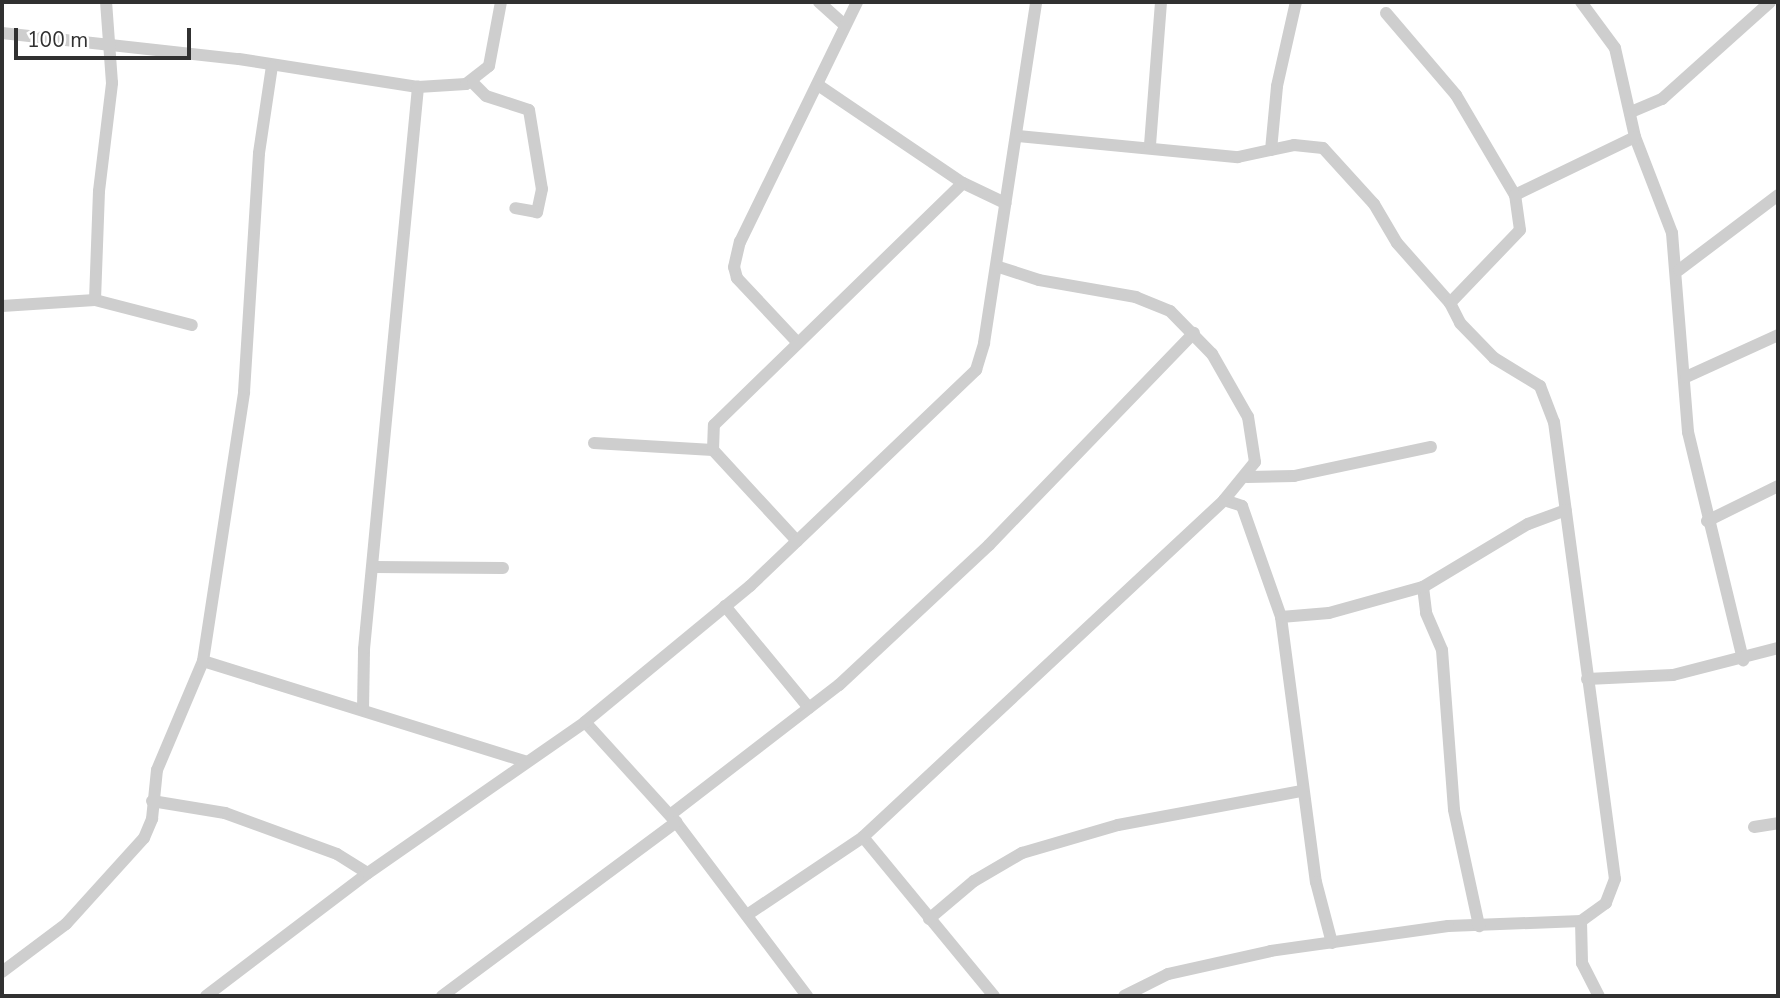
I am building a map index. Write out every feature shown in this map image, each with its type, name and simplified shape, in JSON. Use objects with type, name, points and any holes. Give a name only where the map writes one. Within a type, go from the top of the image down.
[{"type":"street","points":[[96,300],[113,46],[106,2]]},
{"type":"street","points":[[2,33],[418,87],[473,83],[489,66],[501,2]]},
{"type":"street","points":[[819,2],[842,23]]},
{"type":"street","points":[[797,342],[737,278],[734,267],[740,243],[818,85],[842,23],[857,2]]},
{"type":"street","points":[[211,995],[368,873],[585,722],[725,606],[976,370],[1018,136],[1035,2]]},
{"type":"street","points":[[1150,145],[1161,2]]},
{"type":"street","points":[[1271,150],[1296,2]]},
{"type":"street","points":[[1581,2],[1609,33],[1631,112],[1635,137],[1672,233],[1679,270],[1677,324],[1686,377],[1688,432],[1707,521],[1743,660]]},
{"type":"street","points":[[1631,112],[1662,99],[1770,2]]},
{"type":"street","points":[[1385,13],[1456,95],[1515,195],[1520,230],[1450,303]]},
{"type":"street","points":[[2,972],[66,924],[144,838],[157,770],[203,662],[216,603],[245,380],[259,153],[272,66]]},
{"type":"street","points":[[473,83],[486,96],[529,110],[542,189],[537,212],[515,208]]},
{"type":"street","points":[[818,85],[963,183],[1005,203]]},
{"type":"street","points":[[363,709],[418,87]]},
{"type":"street","points":[[1273,127],[1294,145]]},
{"type":"street","points":[[1018,136],[1150,145],[1238,157],[1294,145],[1323,148],[1450,303],[1460,323],[1493,358],[1540,386],[1554,422],[1615,879],[1606,902],[1581,921],[1479,926],[1332,943],[1197,966],[1124,996]]},
{"type":"street","points":[[1515,195],[1635,137]]},
{"type":"street","points":[[713,450],[714,425],[963,183]]},
{"type":"street","points":[[1679,270],[1778,195]]},
{"type":"street","points":[[750,913],[863,837],[1247,477],[1256,450],[1248,417],[1194,333],[1170,311],[1136,297],[1039,280],[996,266]]},
{"type":"street","points":[[2,306],[96,300],[192,325]]},
{"type":"street","points":[[442,996],[673,818],[809,708],[989,545],[1194,333]]},
{"type":"street","points":[[1686,377],[1778,335]]},
{"type":"street","points":[[594,443],[713,450],[797,541]]},
{"type":"street","points":[[1247,477],[1310,473],[1431,447]]},
{"type":"street","points":[[1707,521],[1778,486]]},
{"type":"street","points":[[1224,499],[1242,506],[1281,617],[1302,791],[1332,943]]},
{"type":"street","points":[[1281,617],[1329,613],[1423,587],[1528,524],[1566,509]]},
{"type":"street","points":[[374,567],[503,568]]},
{"type":"street","points":[[1423,587],[1426,612],[1442,650],[1454,810],[1479,926]]},
{"type":"street","points":[[725,606],[809,708]]},
{"type":"street","points":[[1587,679],[1673,675],[1743,660],[1778,648]]},
{"type":"street","points":[[203,662],[363,709],[527,762]]},
{"type":"street","points":[[585,722],[673,818],[750,913],[807,996]]},
{"type":"street","points":[[929,919],[974,881],[1022,853],[1118,825],[1302,791]]},
{"type":"street","points":[[152,801],[225,813],[337,854],[368,873]]},
{"type":"street","points":[[1754,828],[1778,822]]},
{"type":"street","points":[[863,837],[994,996]]},
{"type":"street","points":[[1581,921],[1582,963],[1599,996]]}]
